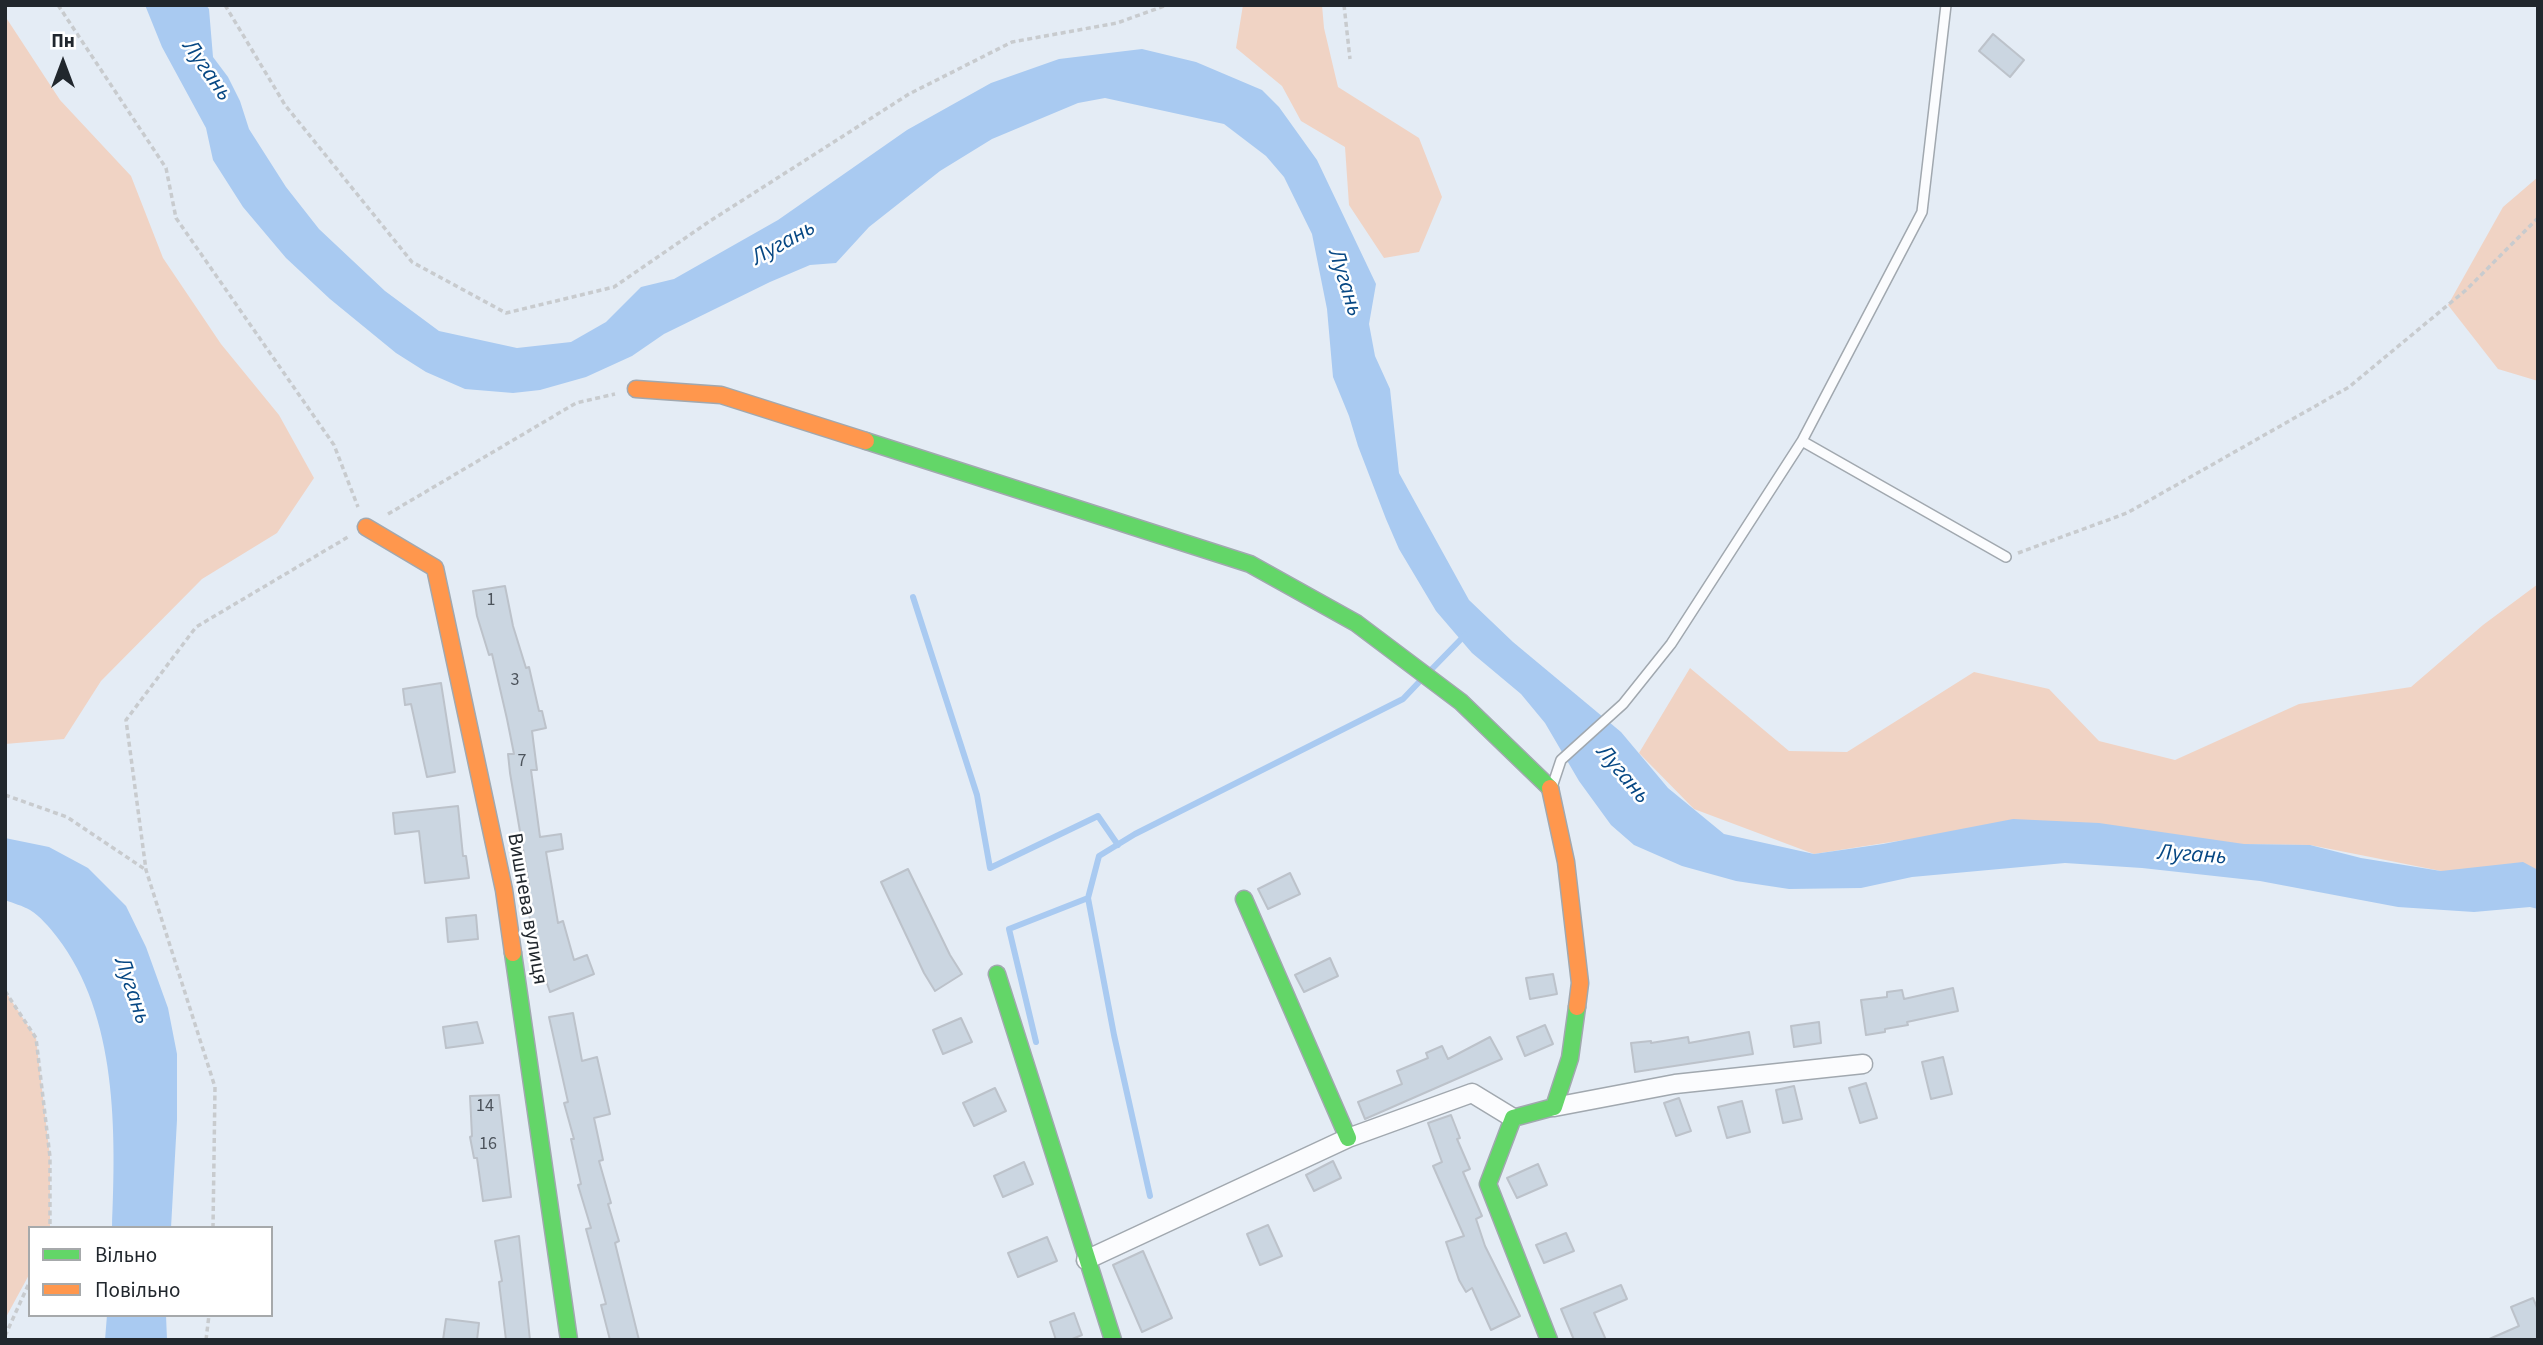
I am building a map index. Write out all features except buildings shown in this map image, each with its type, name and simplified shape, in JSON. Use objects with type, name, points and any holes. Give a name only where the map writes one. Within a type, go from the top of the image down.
[{"type":"street","points":[[636,390],[721,395],[1250,564],[1356,623],[1461,702],[1552,789],[1566,862],[1580,983],[1570,1058],[1554,1107]]},
{"type":"street","name":"Вишнева вулиця","points":[[366,527],[435,568],[504,890],[569,1340]]},
{"type":"street","points":[[1244,899],[1348,1138]]},
{"type":"street","points":[[998,974],[1113,1340]]},
{"type":"street","points":[[1086,1260],[1348,1138],[1472,1093],[1513,1118],[1554,1107],[1675,1084],[1863,1064]]},
{"type":"street","points":[[1513,1118],[1488,1184],[1549,1340]]},
{"type":"lane","points":[[1552,789],[1561,760],[1623,704],[1671,644],[1802,441],[1922,212],[1947,5]]},
{"type":"lane","points":[[1802,441],[2006,557]]},
{"type":"path","points":[[58,5],[166,168],[176,218],[334,445],[366,527]]},
{"type":"path","points":[[225,5],[285,105],[412,262],[506,313],[614,287],[710,221],[909,94],[1012,42],[1117,23],[1167,5]]},
{"type":"path","points":[[1344,5],[1350,59]]},
{"type":"path","points":[[2006,557],[2127,513],[2349,387],[2466,290],[2538,218]]},
{"type":"path","points":[[213,1226],[215,1087],[146,870],[126,720],[196,627],[576,403],[636,390]]},
{"type":"path","points":[[5,795],[67,817],[146,870]]},
{"type":"path","points":[[5,991],[36,1038],[50,1157],[50,1226]]},
{"type":"path","points":[[5,1336],[28,1285]]},
{"type":"path","points":[[206,1340],[209,1317]]},
{"type":"shaded area","points":[[1243,5],[1322,5],[1324,28],[1338,87],[1419,138],[1442,197],[1419,252],[1384,258],[1349,205],[1345,147],[1301,121],[1282,86],[1236,48]]},
{"type":"shaded area","points":[[5,16],[60,100],[131,176],[163,258],[221,344],[279,415],[314,478],[277,533],[202,579],[101,681],[64,739],[5,744]]},
{"type":"shaded area","points":[[2538,177],[2538,381],[2498,369],[2448,305],[2503,207]]},
{"type":"shaded area","points":[[2538,584],[2538,875],[2441,871],[2310,845],[1904,840],[1814,854],[1694,809],[1639,753],[1690,668],[1789,751],[1847,752],[1974,672],[2049,689],[2099,741],[2175,760],[2299,704],[2411,687],[2483,625]]},
{"type":"shaded area","points":[[5,991],[36,1038],[50,1157],[50,1226],[28,1226],[28,1277],[5,1319]]},
{"type":"water","name":"Лугань","points":[[145,5],[206,5],[209,9],[213,57],[228,77],[240,101],[249,129],[286,187],[319,229],[385,291],[439,331],[517,348],[571,342],[606,322],[641,287],[674,279],[778,220],[907,130],[991,83],[1059,59],[1142,49],[1196,62],[1262,90],[1279,107],[1317,160],[1376,284],[1369,324],[1375,356],[1390,389],[1399,473],[1469,600],[1513,642],[1621,732],[1668,788],[1724,834],[1814,854],[1883,844],[2013,819],[2099,823],[2244,844],[2310,845],[2361,858],[2441,871],[2523,862],[2538,870],[2538,909],[2530,907],[2474,912],[2398,907],[2260,881],[2065,863],[1912,877],[1861,888],[1789,889],[1736,881],[1682,866],[1634,845],[1611,825],[1579,781],[1545,723],[1521,694],[1472,653],[1436,611],[1399,549],[1333,377],[1327,309],[1312,234],[1284,177],[1266,156],[1224,124],[1105,98],[1078,103],[992,139],[940,171],[869,227],[836,263],[810,265],[770,282],[664,334],[632,356],[586,377],[540,390],[513,393],[465,389],[426,372],[396,353],[330,299],[286,258],[243,207],[213,160],[206,128],[162,47]]},
{"type":"water","name":"Лугань","points":[[5,838],[49,847],[88,868],[126,906],[146,947],[168,1008],[177,1054],[177,1120],[171,1226],[112,1226],[114,1153],[109,1076],[92,1002],[77,968],[45,922],[24,907],[5,900]]},
{"type":"water","points":[[107,1317],[166,1317],[167,1340],[105,1340]]},
{"type":"waterway","points":[[913,597],[977,795],[990,868],[1098,816],[1118,845]]},
{"type":"waterway","points":[[1428,673],[1465,635]]},
{"type":"waterway","points":[[1150,1196],[1114,1035],[1088,898],[1099,856],[1135,834],[1403,699],[1421,680]]},
{"type":"waterway","points":[[1036,1042],[1009,929],[1088,898]]},
{"type":"traffic: fast","points":[[866,441],[1250,564],[1356,623],[1461,702],[1550,788]]},
{"type":"traffic: fast","points":[[1244,899],[1348,1138]]},
{"type":"traffic: fast","points":[[513,953],[569,1340]]},
{"type":"traffic: fast","points":[[997,974],[1113,1340]]},
{"type":"traffic: fast","points":[[1549,1340],[1488,1184],[1513,1118],[1554,1107],[1570,1058],[1577,1007]]},
{"type":"traffic: slow","points":[[636,389],[721,395],[866,441]]},
{"type":"traffic: slow","points":[[366,527],[435,568],[504,890],[513,953]]},
{"type":"traffic: slow","points":[[1550,788],[1566,862],[1580,983],[1577,1007]]}]
